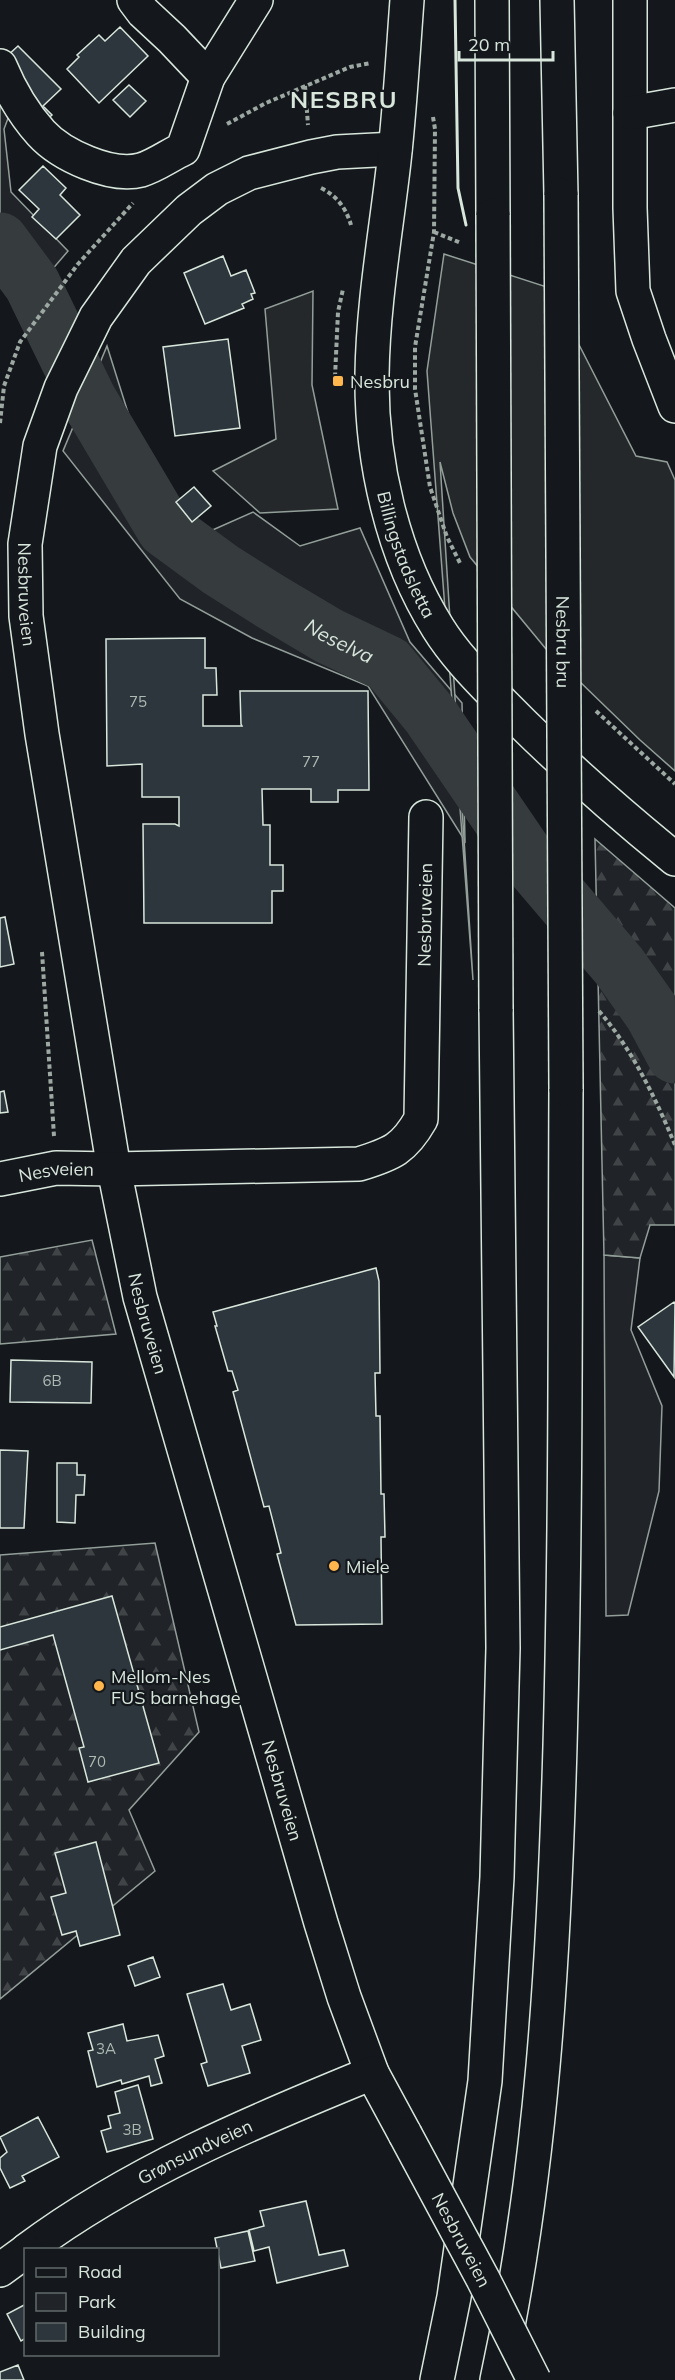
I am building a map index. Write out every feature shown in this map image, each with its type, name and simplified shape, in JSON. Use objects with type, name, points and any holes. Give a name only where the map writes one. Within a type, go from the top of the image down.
[{"type":"main road","points":[[134,0],[143,12],[208,77]]},
{"type":"main road","points":[[0,66],[9,88],[42,134],[80,161],[116,172],[141,170],[183,149],[208,77],[256,0]]},
{"type":"main road","name":"Billingstadsletta","points":[[407,0],[395,149],[374,343],[373,394],[377,444],[386,498],[397,538],[437,627],[469,669],[541,742],[675,859]]},
{"type":"main road","points":[[437,2380],[454,2297],[485,2081],[497,1877],[503,1648],[496,1009],[492,0]]},
{"type":"main road","name":"Nesbru bru","points":[[497,2380],[514,2302],[542,2087],[556,1883],[563,1647],[566,1089],[561,195],[557,0]]},
{"type":"main road","points":[[630,0],[633,291],[648,339],[675,406]]},
{"type":"main road","points":[[630,113],[675,105]]},
{"type":"main road","points":[[183,149],[217,189]]},
{"type":"main road","name":"Nesbruveien","points":[[395,149],[337,152],[311,156],[249,173],[217,189],[189,210],[136,261],[96,318],[61,388],[40,446],[25,544],[26,616],[42,734],[114,1169],[140,1297],[344,1998],[372,2073],[483,2278],[534,2380]]},
{"type":"main road","name":"Nesbruveien","points":[[114,1169],[359,1164],[388,1155],[410,1139],[421,1119],[426,817]]},
{"type":"main road","name":"Nesveien","points":[[0,1179],[56,1168],[114,1169]]},
{"type":"main road","name":"Grønsundveien","points":[[29,2248],[57,2228],[179,2158],[300,2102],[372,2073]]},
{"type":"main road","name":"Grønsundveien","points":[[0,2270],[24,2252]]},
{"type":"path","points":[[183,149],[266,103],[358,64],[374,63]]},
{"type":"path","points":[[305,86],[308,127]]},
{"type":"path","points":[[312,185],[335,196],[348,216],[353,233]]},
{"type":"path","points":[[0,423],[4,386],[20,342],[78,264]]},
{"type":"path","points":[[335,377],[338,312],[345,279]]},
{"type":"path","points":[[42,947],[56,1168]]},
{"type":"path","points":[[615,1029],[661,1109],[675,1145]]},
{"type":"green space","points":[[0,86],[10,113],[4,129],[11,192],[68,251],[21,306],[0,284]]},
{"type":"green space","points":[[107,346],[136,438],[173,512],[199,536],[253,512],[300,546],[360,528],[410,642],[462,703],[465,841],[368,686],[252,638],[180,599],[63,451]]},
{"type":"green space","points":[[595,839],[675,908],[675,1225],[650,1225],[640,1258],[604,1255]]},
{"type":"green space","points":[[92,1240],[116,1334],[0,1344],[0,1257]]},
{"type":"green space","points":[[604,1255],[640,1258],[631,1330],[662,1406],[659,1491],[628,1615],[606,1616]]},
{"type":"green space","points":[[155,1543],[199,1732],[129,1810],[155,1871],[0,1999],[0,1555]]},
{"type":"shaded area","points":[[444,254],[550,288],[636,456],[667,462],[675,480],[675,771],[546,649],[470,557],[453,513],[440,462],[473,980],[427,371]]},
{"type":"shaded area","points":[[313,291],[312,385],[338,509],[260,513],[213,471],[276,439],[265,309]]},
{"type":"building","points":[[120,27],[148,56],[99,103],[67,69],[79,57],[77,55],[99,35],[105,41]]},
{"type":"building","points":[[18,46],[61,89],[43,106],[52,115],[43,123],[5,58]]},
{"type":"building","points":[[129,85],[146,101],[130,117],[113,100]]},
{"type":"building","points":[[43,166],[66,188],[60,195],[80,215],[56,239],[32,217],[39,209],[19,190]]},
{"type":"building","points":[[223,256],[231,276],[246,270],[255,293],[251,294],[253,299],[242,304],[244,308],[205,324],[184,273]]},
{"type":"building","points":[[228,339],[240,428],[175,436],[163,347]]},
{"type":"building","points":[[194,487],[211,506],[192,522],[176,502]]},
{"type":"building","points":[[205,638],[205,668],[216,668],[217,695],[203,695],[203,726],[242,726],[240,691],[368,691],[369,790],[338,790],[338,802],[311,802],[311,789],[262,789],[263,825],[270,825],[270,865],[283,865],[283,891],[272,891],[272,923],[144,923],[143,824],[179,826],[179,797],[142,797],[142,764],[107,766],[106,639]]},
{"type":"building","points":[[5,917],[14,964],[0,967],[0,918]]},
{"type":"building","points":[[4,1091],[8,1112],[0,1113],[0,1092]]},
{"type":"building","points":[[376,1268],[379,1281],[380,1373],[375,1373],[376,1416],[380,1416],[381,1494],[384,1494],[385,1537],[381,1537],[382,1624],[296,1625],[277,1554],[281,1553],[269,1506],[264,1507],[233,1392],[238,1390],[232,1371],[228,1371],[213,1312]]},
{"type":"building","points":[[674,1302],[675,1304],[674,1377],[638,1327]]},
{"type":"building","points":[[11,1360],[92,1362],[91,1403],[10,1402]]},
{"type":"building","points":[[0,1450],[28,1451],[24,1528],[0,1528]]},
{"type":"building","points":[[57,1463],[77,1463],[77,1475],[85,1475],[84,1495],[76,1495],[75,1523],[57,1522]]},
{"type":"building","points":[[112,1596],[159,1763],[88,1782],[79,1748],[84,1747],[53,1635],[0,1650],[0,1627]]},
{"type":"building","points":[[96,1842],[120,1935],[80,1946],[76,1931],[62,1935],[51,1897],[66,1893],[55,1853]]},
{"type":"building","points":[[153,1957],[160,1977],[135,1986],[128,1966]]},
{"type":"building","points":[[223,1984],[231,2010],[250,2004],[261,2040],[242,2046],[250,2073],[208,2086],[201,2064],[207,2062],[187,1994]]},
{"type":"building","points":[[123,2024],[127,2041],[158,2035],[164,2056],[155,2059],[162,2083],[151,2086],[149,2076],[122,2084],[121,2080],[97,2087],[88,2051],[93,2050],[88,2033]]},
{"type":"building","points":[[138,2085],[153,2139],[107,2152],[101,2131],[111,2128],[108,2116],[120,2113],[115,2092]]},
{"type":"building","points":[[38,2117],[59,2157],[22,2176],[25,2181],[10,2188],[0,2168],[0,2158],[7,2152],[0,2137]]},
{"type":"building","points":[[306,2201],[319,2255],[344,2250],[348,2266],[277,2283],[269,2247],[254,2251],[249,2230],[264,2226],[260,2211]]},
{"type":"building","points":[[248,2231],[255,2261],[221,2268],[219,2248],[217,2248],[215,2238]]},
{"type":"building","points":[[24,2305],[24,2339],[21,2341],[7,2314]]},
{"type":"building","points":[[18,2365],[24,2380],[0,2380],[0,2372]]},
{"type":"waterway","name":"Neselva","points":[[0,241],[32,284],[88,399],[165,529],[221,570],[270,601],[329,636],[388,664],[430,715],[531,863],[619,966],[653,1014],[675,1055]]},
{"type":"wall","points":[[455,0],[458,188],[466,225]]},
{"type":"place","name":"Nesbru","points":[[338,381]]},
{"type":"place","name":"Miele","points":[[334,1566]]},
{"type":"place","name":"Mellom-Nes FUS barnehage","points":[[99,1686]]},
{"type":"district","name":"NESBRU","points":[[344,99]]}]
